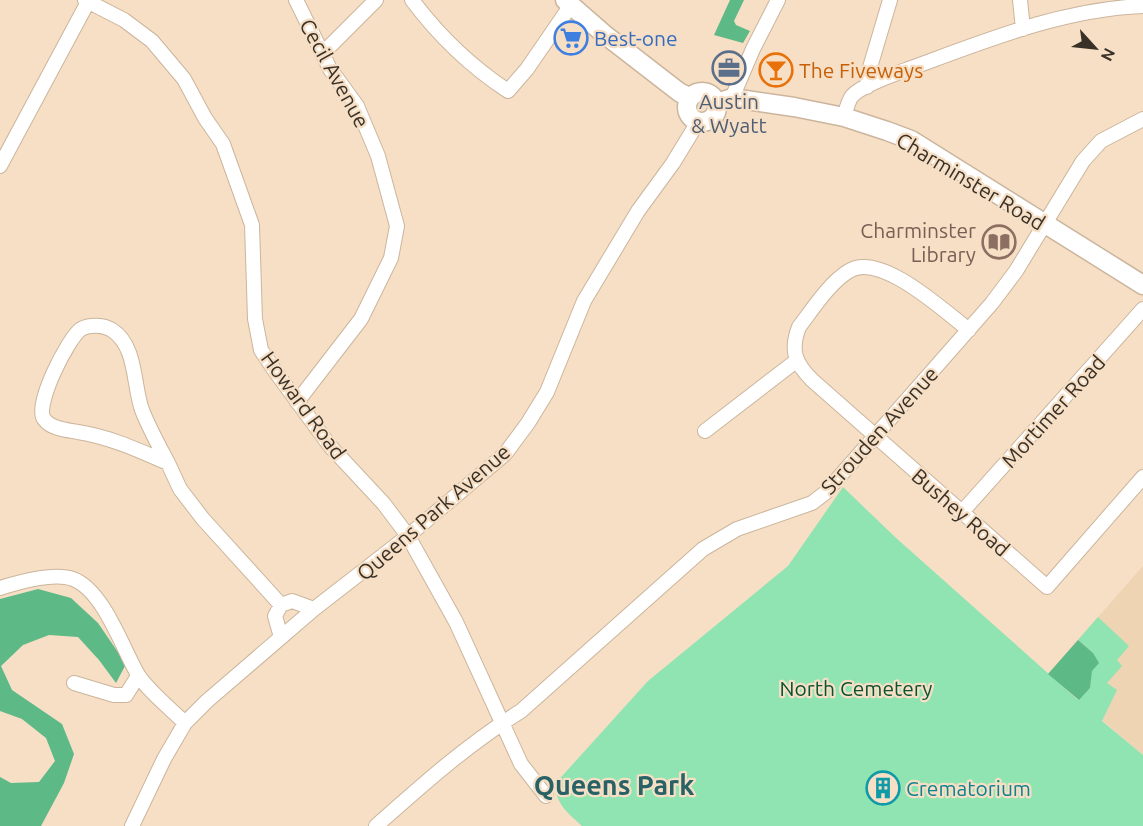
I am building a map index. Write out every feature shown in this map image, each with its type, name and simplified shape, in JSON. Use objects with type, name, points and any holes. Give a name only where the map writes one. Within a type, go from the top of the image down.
[{"type":"main road","points":[[568,2],[670,86],[690,98]]},
{"type":"main road","points":[[706,93],[724,100],[712,118],[698,122],[688,112],[690,98],[695,94],[706,93]]},
{"type":"main road","name":"Charminster Road","points":[[724,100],[794,107],[844,117],[911,140],[1143,285]]},
{"type":"street","points":[[0,166],[87,0]]},
{"type":"street","name":"Howard Road","points":[[87,0],[124,20],[152,40],[184,79],[205,118],[223,144],[252,225],[255,319],[261,350],[330,446],[384,504],[408,536],[456,622],[521,764],[546,796]]},
{"type":"street","name":"Cecil Avenue","points":[[296,0],[330,69],[357,106],[378,156],[397,226],[391,258],[361,319],[297,402]]},
{"type":"street","points":[[322,54],[376,0]]},
{"type":"street","points":[[412,0],[436,32],[468,62],[508,91],[536,57],[568,2]]},
{"type":"street","points":[[724,100],[778,0]]},
{"type":"street","points":[[867,87],[868,74],[890,0]]},
{"type":"street","points":[[1020,0],[1023,29]]},
{"type":"street","points":[[844,117],[852,96],[867,87],[962,50],[1023,29],[1088,12],[1126,3],[1143,6]]},
{"type":"street","name":"Strouden Avenue","points":[[376,826],[434,775],[520,711],[703,549],[737,529],[812,503],[825,493],[969,330],[1016,271],[1083,161],[1101,141],[1143,119]]},
{"type":"street","name":"Queens Park Avenue","points":[[132,826],[164,759],[185,723],[207,701],[281,637],[408,536],[505,454],[547,392],[584,301],[638,210],[673,164],[698,122]]},
{"type":"street","points":[[705,431],[796,361],[794,353],[799,327],[842,276],[856,267],[872,267],[895,276],[969,330]]},
{"type":"street","name":"Mortimer Road","points":[[962,512],[1143,309]]},
{"type":"street","points":[[168,463],[107,438],[52,426],[44,419],[41,411],[48,387],[70,342],[81,330],[92,326],[105,327],[118,335],[124,343],[141,407],[168,463],[180,489],[203,519],[281,605]]},
{"type":"street","name":"Bushey Road","points":[[796,361],[812,380],[875,437],[1047,587],[1143,477]]},
{"type":"street","points":[[0,588],[16,582],[66,577],[82,584],[93,593],[101,606],[138,676],[185,723]]},
{"type":"street","points":[[281,637],[275,616],[281,605],[292,601],[315,609]]},
{"type":"street","points":[[74,683],[114,695],[126,695],[138,676]]},
{"type":"shaded area","points":[[1143,566],[1143,755],[1048,674]]},
{"type":"green space","points":[[730,0],[744,0],[734,21],[736,25],[750,31],[743,43],[714,35]]},
{"type":"green space","name":"North Cemetery","points":[[843,487],[895,537],[1078,700],[1090,688],[1093,653],[1078,640],[1098,617],[1129,646],[1117,660],[1122,666],[1107,683],[1117,690],[1102,721],[1143,755],[1143,826],[582,826],[568,812],[561,804],[554,785],[648,681],[788,566]]},
{"type":"green space","points":[[38,589],[71,598],[98,623],[126,664],[116,683],[78,637],[49,635],[23,645],[1,666],[12,690],[62,724],[74,754],[64,783],[41,826],[0,826],[0,777],[11,783],[39,782],[55,761],[46,738],[22,719],[0,711],[0,599]]},
{"type":"green space","points":[[1078,640],[1093,653],[1099,663],[1092,671],[1090,688],[1079,700],[1048,674]]},
{"type":"place","name":"Best-one","points":[[571,38]]},
{"type":"place","name":"Austin & Wyatt","points":[[729,68]]},
{"type":"place","name":"The Fiveways","points":[[776,70]]},
{"type":"place","name":"Charminster Library","points":[[999,242]]},
{"type":"place","name":"Crematorium","points":[[883,788]]},
{"type":"district","name":"Queens Park","points":[[614,785]]}]
